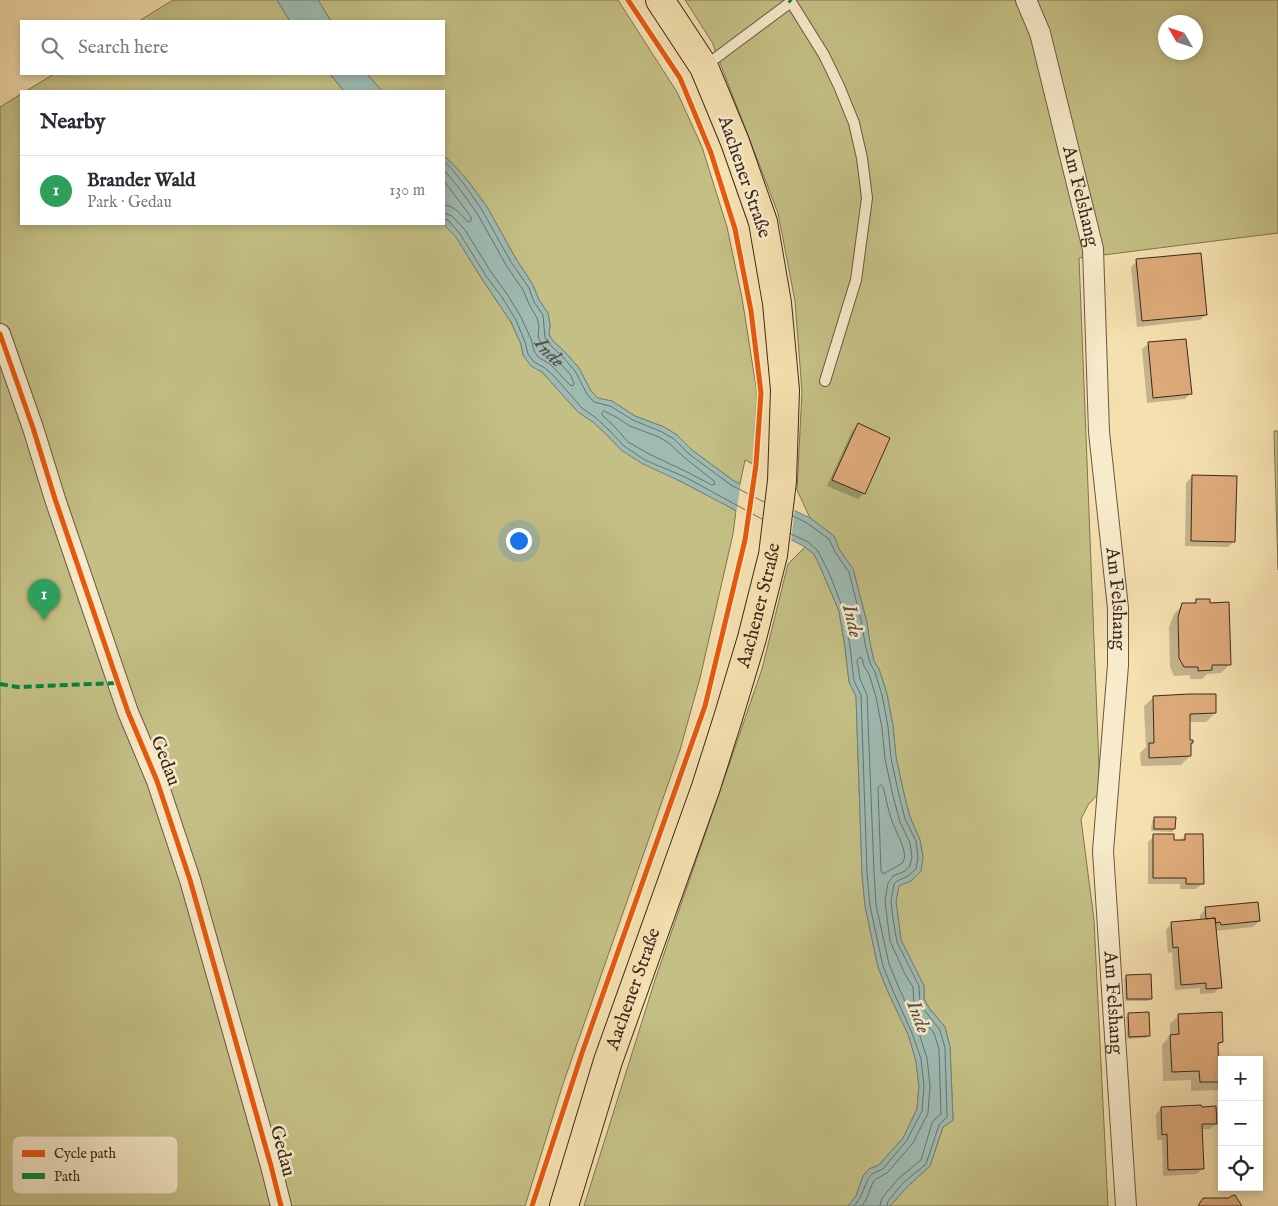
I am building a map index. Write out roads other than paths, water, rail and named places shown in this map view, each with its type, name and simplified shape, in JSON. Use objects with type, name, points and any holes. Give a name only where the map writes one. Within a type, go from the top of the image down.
[{"type":"main road","name":"Aachener Straße","points":[[564,1206],[608,1061],[723,735],[752,638],[773,555],[782,481],[784,390],[777,302],[764,222],[735,142],[704,67],[660,0]]},
{"type":"street","name":"Am Felshang","points":[[1026,0],[1040,33],[1093,249],[1099,432],[1118,608],[1118,665],[1103,851],[1126,1206]]},
{"type":"street","name":"Gedau","points":[[0,334],[128,712],[157,781],[190,880],[281,1206]]},
{"type":"lane","points":[[704,67],[791,2],[824,55],[854,123],[862,158],[867,198],[856,280],[826,381]]},
{"type":"water","points":[[277,0],[318,0],[330,20],[289,20]]},
{"type":"water","points":[[331,75],[368,75],[381,90],[343,90]]},
{"type":"water","name":"Inde","points":[[445,157],[468,181],[487,207],[548,313],[549,335],[579,368],[591,391],[598,398],[612,401],[635,416],[664,427],[677,435],[692,450],[734,481],[810,518],[834,536],[839,549],[853,569],[867,623],[874,661],[879,669],[887,694],[896,757],[904,794],[910,817],[920,840],[923,857],[921,871],[911,881],[899,886],[896,901],[901,940],[924,986],[924,999],[945,1027],[950,1047],[953,1120],[943,1127],[930,1166],[890,1206],[848,1206],[856,1196],[863,1176],[869,1169],[879,1165],[903,1138],[917,1109],[919,1086],[916,1061],[908,1034],[878,967],[865,906],[862,873],[856,696],[849,682],[839,611],[819,564],[814,554],[805,547],[682,482],[643,464],[621,450],[593,422],[578,412],[542,372],[531,366],[523,355],[521,344],[511,322],[456,237],[445,226]]},
{"type":"place","name":"Brander Wald","points":[[44,620]]}]
